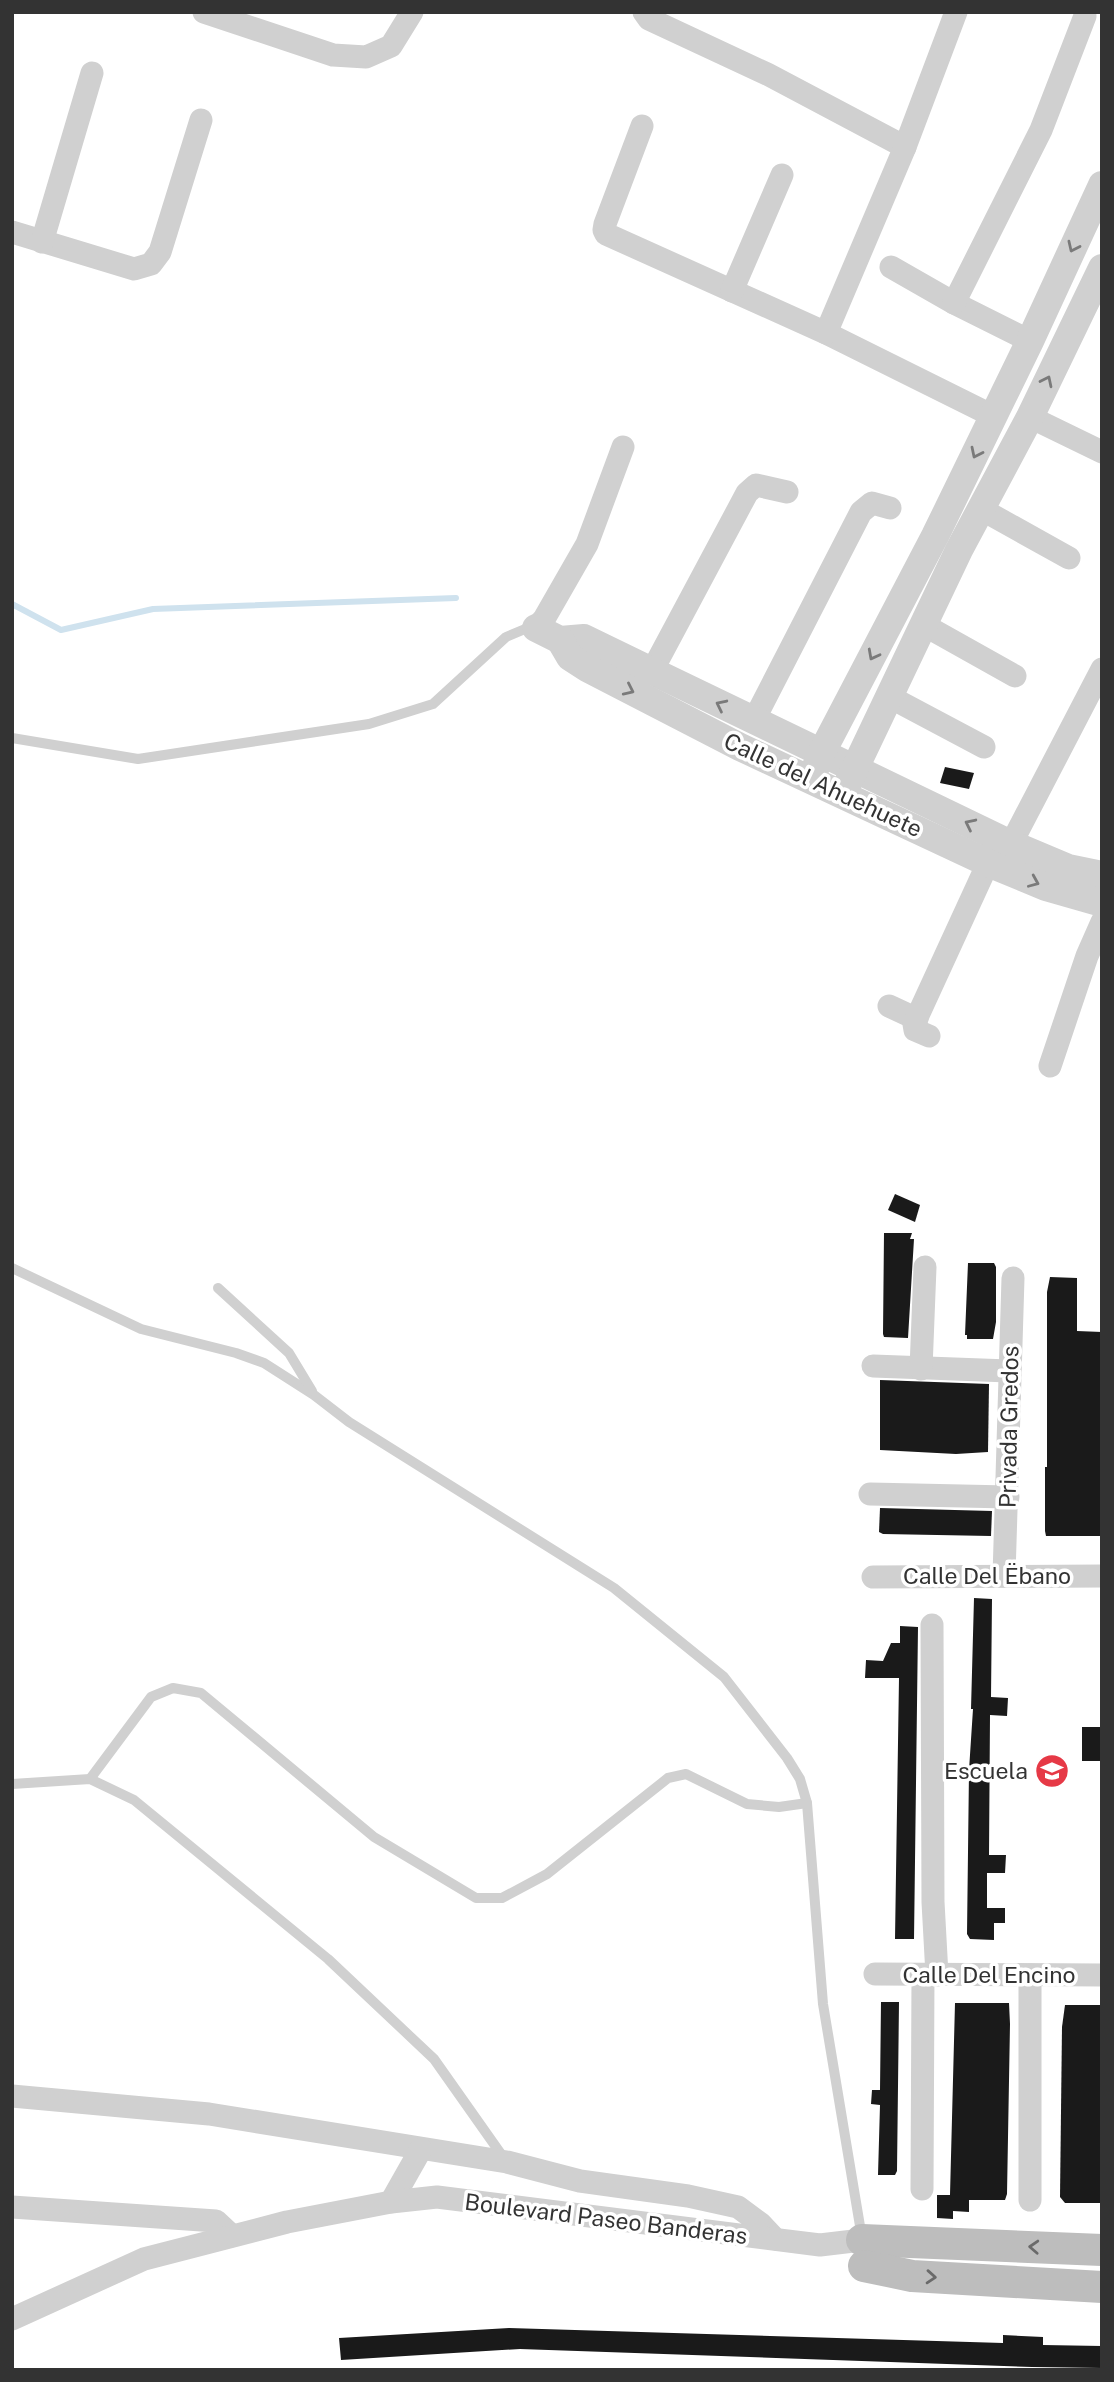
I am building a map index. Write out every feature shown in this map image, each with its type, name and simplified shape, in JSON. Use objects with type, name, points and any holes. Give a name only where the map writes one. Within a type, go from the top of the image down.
[{"type":"main road","name":"Boulevard Paseo Banderas","points":[[863,2253],[1102,2250]]},
{"type":"main road","name":"Boulevard Paseo Banderas","points":[[863,2253],[912,2276],[1102,2287]]},
{"type":"street","points":[[217,15],[332,55],[366,57],[391,46],[412,12]]},
{"type":"street","points":[[644,12],[649,19],[768,74],[905,147]]},
{"type":"street","points":[[826,333],[905,147],[956,12]]},
{"type":"street","points":[[954,303],[1041,130],[1085,16]]},
{"type":"street","points":[[42,242],[92,74]]},
{"type":"street","points":[[12,232],[134,269],[152,264],[160,252],[201,121]]},
{"type":"street","points":[[642,126],[605,224],[604,230],[607,234],[826,333],[993,416]]},
{"type":"street","points":[[732,292],[782,175]]},
{"type":"street","points":[[811,779],[822,752],[935,536],[1102,185]]},
{"type":"street","points":[[891,267],[954,303],[1030,341]]},
{"type":"street","points":[[843,793],[959,550],[1030,417],[1102,268]]},
{"type":"street","points":[[1030,417],[1102,452]]},
{"type":"street","points":[[548,634],[587,544],[622,447]]},
{"type":"street","points":[[652,671],[747,493],[756,485],[787,492]]},
{"type":"street","points":[[754,720],[861,512],[872,503],[890,508]]},
{"type":"street","points":[[981,509],[1069,558]]},
{"type":"street","points":[[935,536],[959,550]]},
{"type":"street","points":[[924,625],[1015,676]]},
{"type":"street","name":"Calle del Ahuehuete","points":[[548,634],[584,638],[1011,844],[1068,868],[1102,876]]},
{"type":"street","name":"Calle del Ahuehuete","points":[[548,634],[570,657],[608,681],[740,747],[988,863],[1046,887],[1102,903]]},
{"type":"street","points":[[1011,844],[1102,669]]},
{"type":"street","points":[[888,695],[984,747]]},
{"type":"street","points":[[889,1006],[923,1028],[988,863]]},
{"type":"street","points":[[1050,1066],[1087,956],[1102,922]]},
{"type":"street","points":[[921,1368],[925,1267]]},
{"type":"street","name":"Privada Gredos","points":[[1004,1576],[1013,1278]]},
{"type":"street","points":[[873,1366],[1009,1371]]},
{"type":"street","points":[[870,1494],[1007,1497]]},
{"type":"street","name":"Calle Del Ëbano","points":[[873,1577],[1102,1576]]},
{"type":"street","points":[[922,2189],[933,1902],[932,1625]]},
{"type":"street","name":"Calle Del Encino","points":[[875,1974],[1102,1975]]},
{"type":"street","points":[[1030,1975],[1030,2200]]},
{"type":"street","points":[[12,2096],[209,2113],[507,2162],[580,2181],[688,2196],[738,2207],[761,2224],[775,2239]]},
{"type":"street","points":[[391,2202],[421,2149]]},
{"type":"street","name":"Boulevard Paseo Banderas","points":[[12,2319],[144,2259],[287,2222],[391,2202],[437,2197],[775,2239],[863,2253]]},
{"type":"street","points":[[12,2207],[216,2221],[232,2236]]},
{"type":"lane","points":[[12,738],[138,759],[369,724],[433,705],[506,637],[525,629],[548,634]]},
{"type":"lane","points":[[12,1268],[141,1329],[236,1353],[264,1363],[314,1395],[349,1422],[614,1588],[724,1676],[787,1758],[800,1779],[807,1803],[823,2004],[863,2253]]},
{"type":"lane","points":[[218,1288],[289,1353],[314,1395]]},
{"type":"lane","points":[[90,1779],[151,1697],[173,1688],[201,1693],[374,1837],[476,1898],[502,1898],[547,1874],[668,1778],[686,1774],[747,1804],[779,1807],[807,1803]]},
{"type":"lane","points":[[12,1784],[90,1779],[134,1800],[328,1959],[434,2059],[507,2162]]},
{"type":"building","points":[[945,767],[974,773],[969,789],[940,783]]},
{"type":"building","points":[[895,1194],[920,1205],[915,1222],[888,1210]]},
{"type":"building","points":[[884,1233],[912,1233],[910,1239],[914,1239],[908,1338],[884,1337],[883,1334]]},
{"type":"building","points":[[968,1263],[994,1263],[996,1267],[996,1322],[993,1339],[967,1339],[965,1335]]},
{"type":"building","points":[[1050,1277],[1077,1278],[1077,1331],[1102,1332],[1102,1536],[1046,1536],[1047,1292]]},
{"type":"building","points":[[880,1380],[989,1384],[988,1452],[956,1454],[880,1450]]},
{"type":"building","points":[[880,1508],[992,1511],[991,1536],[883,1534],[879,1532]]},
{"type":"building","points":[[974,1598],[992,1599],[991,1697],[1008,1698],[1007,1716],[990,1715],[989,1855],[1006,1855],[1005,1873],[987,1873],[987,1908],[1005,1908],[1005,1923],[994,1923],[994,1940],[970,1939],[967,1934]]},
{"type":"building","points":[[900,1626],[918,1627],[914,1939],[895,1939],[899,1678],[865,1678],[866,1660],[883,1661],[891,1643],[900,1643]]},
{"type":"building","points":[[1082,1727],[1102,1727],[1102,1761],[1082,1761]]},
{"type":"building","points":[[881,2002],[899,2002],[895,2175],[878,2175],[880,2105],[871,2104],[872,2090],[880,2090]]},
{"type":"building","points":[[955,2003],[1009,2003],[1010,2024],[1007,2194],[1005,2200],[969,2200],[969,2212],[953,2211],[953,2219],[937,2218],[937,2195],[950,2195]]},
{"type":"building","points":[[1065,2005],[1102,2005],[1102,2203],[1065,2203],[1060,2197],[1062,2027]]},
{"type":"building","points":[[509,2328],[1003,2343],[1003,2335],[1043,2337],[1043,2345],[1102,2346],[1102,2368],[520,2349],[341,2360],[339,2338]]},
{"type":"waterway","points":[[12,604],[61,630],[153,609],[456,598]]},
{"type":"place","name":"Escuela","points":[[1052,1771]]}]
